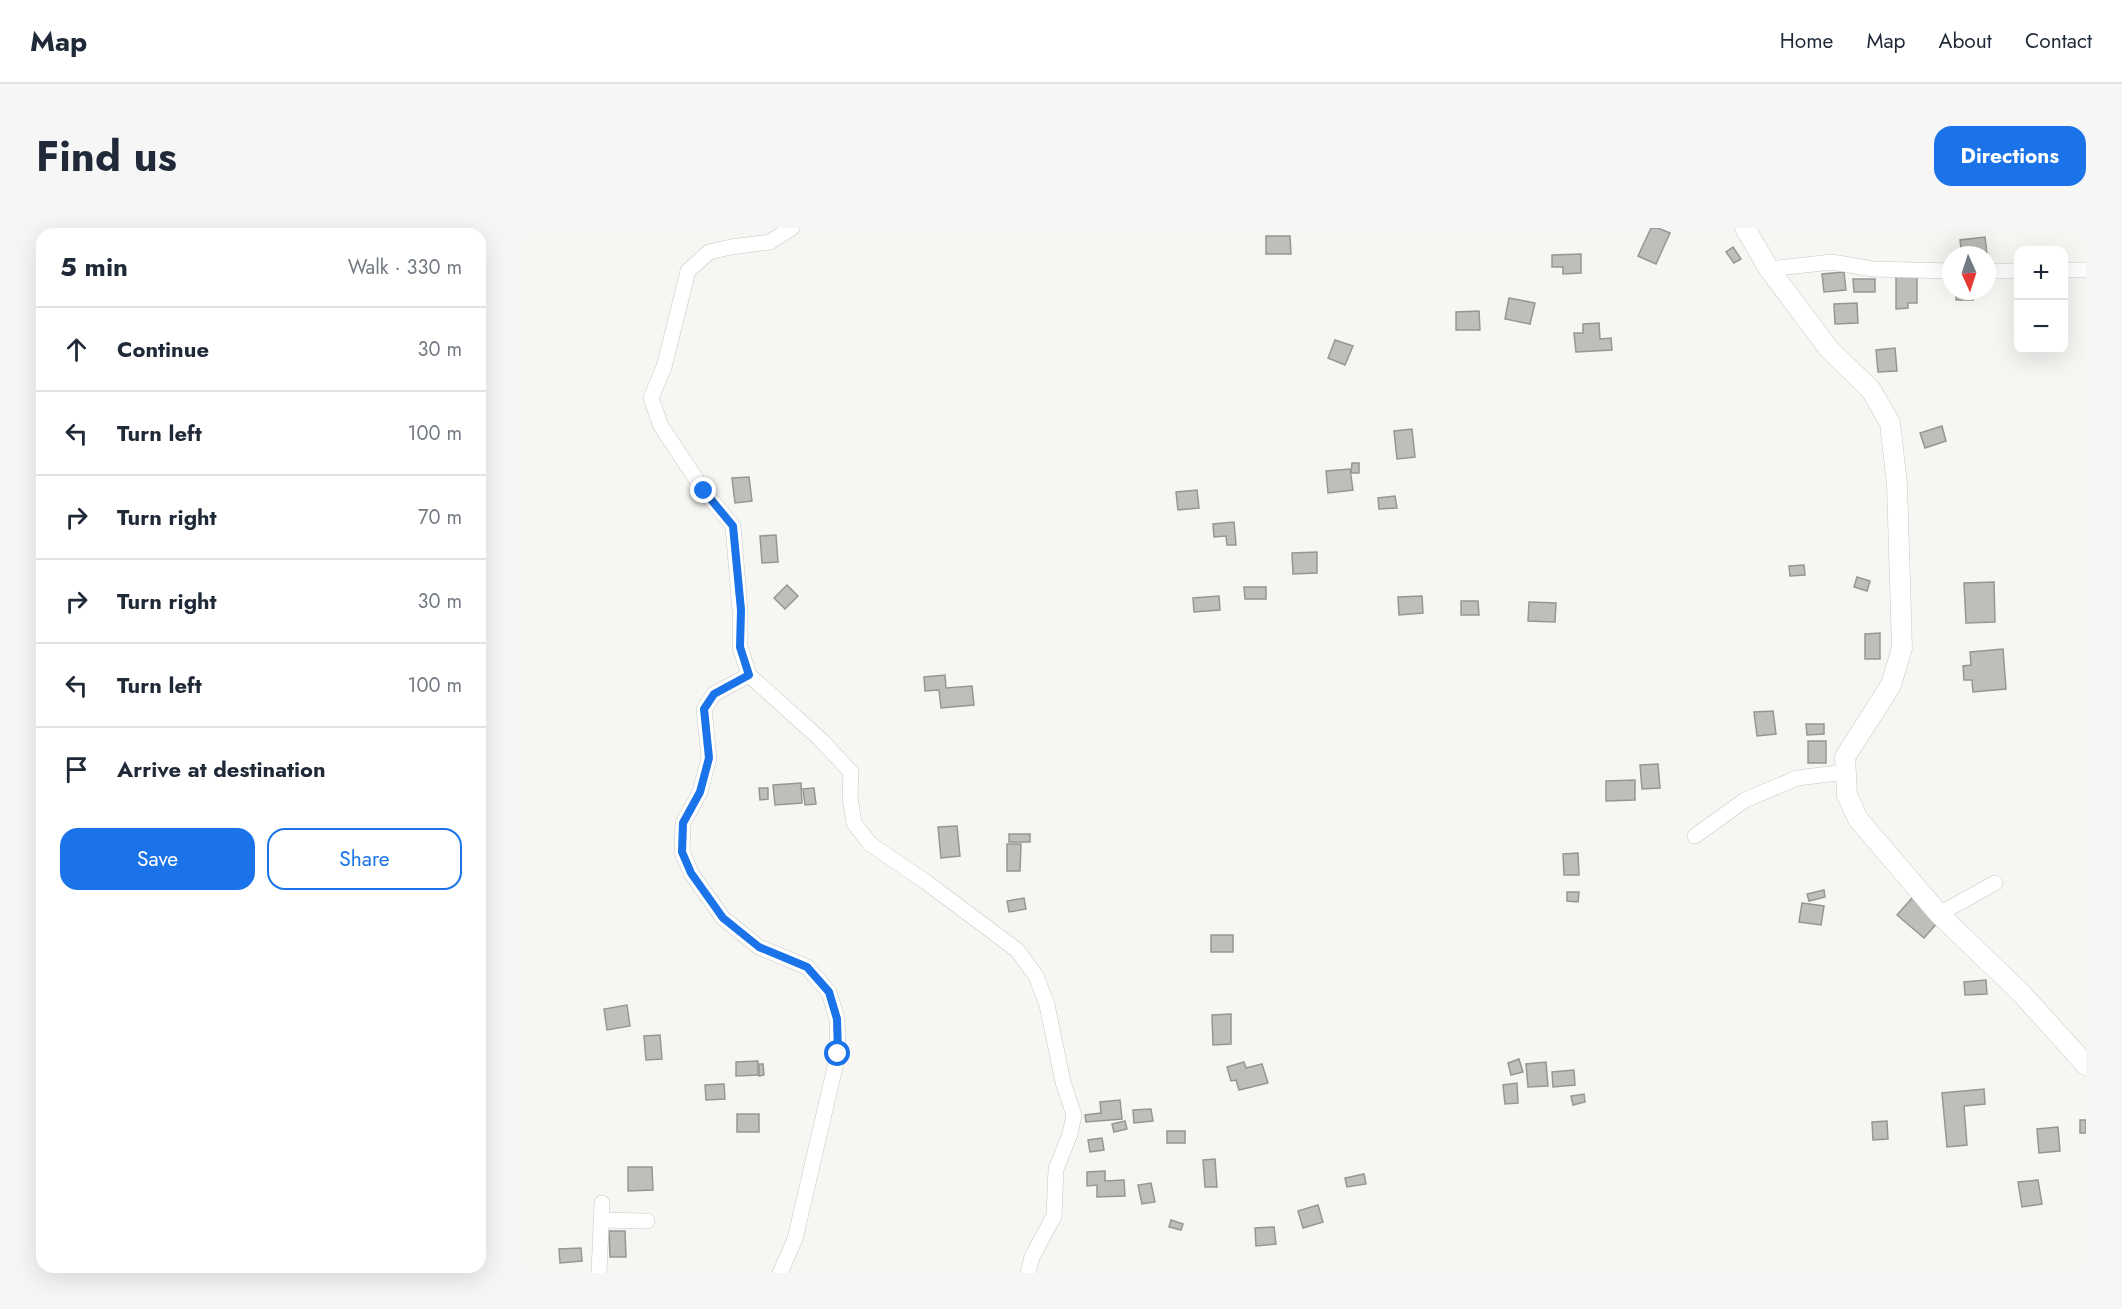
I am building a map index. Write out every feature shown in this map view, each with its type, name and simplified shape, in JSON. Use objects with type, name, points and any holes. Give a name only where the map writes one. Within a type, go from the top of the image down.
[{"type":"street","points":[[792,228],[770,242],[709,252],[688,271],[664,367],[651,398],[661,426],[704,491],[733,526],[739,576],[740,647],[749,675],[820,739],[851,772],[850,796],[855,823],[870,844],[926,882],[1017,950],[1036,976],[1047,1005],[1063,1082],[1074,1115],[1070,1134],[1056,1169],[1054,1216],[1032,1257],[1028,1273]]},
{"type":"street","points":[[1745,228],[1769,269],[1828,349],[1871,390],[1890,423],[1898,484],[1902,648],[1891,685],[1845,757],[1847,795],[1858,819],[1939,914],[2021,993],[2086,1065]]},
{"type":"street","points":[[1769,269],[1832,262],[1873,269],[1942,271]]},
{"type":"street","points":[[2068,270],[2086,270]]},
{"type":"street","points":[[1996,272],[2014,271]]},
{"type":"street","points":[[749,675],[714,694],[704,709],[709,758],[700,792],[683,823],[682,852],[691,873],[723,918],[759,947],[807,967],[829,992],[837,1019],[838,1054],[795,1239],[780,1273]]},
{"type":"street","points":[[1695,836],[1745,800],[1797,778],[1846,772]]},
{"type":"street","points":[[1939,914],[1995,883]]},
{"type":"street","points":[[599,1273],[602,1203]]},
{"type":"street","points":[[601,1220],[647,1221]]},
{"type":"building","points":[[1651,228],[1670,233],[1656,264],[1638,256]]},
{"type":"building","points":[[1266,236],[1290,236],[1291,254],[1266,254]]},
{"type":"building","points":[[1985,237],[1986,246],[1961,246],[1960,240]]},
{"type":"building","points":[[1733,247],[1741,259],[1734,263],[1726,252]]},
{"type":"building","points":[[1581,254],[1581,273],[1563,274],[1563,267],[1552,267],[1552,255]]},
{"type":"building","points":[[1844,272],[1846,290],[1824,292],[1822,274]]},
{"type":"building","points":[[1896,276],[1917,276],[1917,303],[1908,303],[1908,308],[1896,309]]},
{"type":"building","points":[[1853,279],[1875,279],[1875,292],[1854,292]]},
{"type":"building","points":[[1509,298],[1535,303],[1530,324],[1505,319]]},
{"type":"building","points":[[1857,303],[1858,323],[1835,324],[1834,304]]},
{"type":"building","points":[[1479,311],[1480,330],[1456,330],[1456,312]]},
{"type":"building","points":[[1599,323],[1600,339],[1611,338],[1612,350],[1576,352],[1574,333],[1583,333],[1583,324]]},
{"type":"building","points":[[1335,340],[1353,346],[1345,365],[1328,358]]},
{"type":"building","points":[[1895,348],[1897,371],[1878,372],[1876,350]]},
{"type":"building","points":[[1942,426],[1946,441],[1925,448],[1920,433]]},
{"type":"building","points":[[1412,429],[1415,457],[1397,459],[1394,431]]},
{"type":"building","points":[[1352,463],[1359,463],[1359,473],[1351,473]]},
{"type":"building","points":[[1350,469],[1353,490],[1328,493],[1326,471]]},
{"type":"building","points":[[749,477],[752,501],[735,503],[732,478]]},
{"type":"building","points":[[1197,490],[1199,508],[1178,510],[1176,492]]},
{"type":"building","points":[[1395,496],[1397,508],[1379,509],[1378,498]]},
{"type":"building","points":[[1234,522],[1236,545],[1227,545],[1226,536],[1214,537],[1213,524]]},
{"type":"building","points":[[776,535],[778,562],[762,563],[760,536]]},
{"type":"building","points":[[1317,552],[1317,573],[1293,574],[1292,553]]},
{"type":"building","points":[[1804,565],[1805,575],[1790,576],[1789,566]]},
{"type":"building","points":[[1857,577],[1870,581],[1867,591],[1854,587]]},
{"type":"building","points":[[1994,582],[1995,622],[1966,623],[1964,583]]},
{"type":"building","points":[[787,585],[798,596],[785,609],[774,598]]},
{"type":"building","points":[[1244,587],[1266,587],[1266,599],[1245,599]]},
{"type":"building","points":[[1219,596],[1220,610],[1194,612],[1193,598]]},
{"type":"building","points":[[1422,596],[1423,613],[1399,615],[1398,597]]},
{"type":"building","points":[[1461,601],[1478,601],[1479,615],[1461,615]]},
{"type":"building","points":[[1529,602],[1556,603],[1555,622],[1528,621]]},
{"type":"building","points":[[1880,633],[1880,659],[1865,659],[1865,634]]},
{"type":"building","points":[[2003,649],[2006,689],[1973,692],[1972,680],[1964,680],[1963,666],[1971,665],[1970,652]]},
{"type":"building","points":[[945,675],[946,688],[972,686],[974,705],[941,708],[939,690],[925,691],[924,677]]},
{"type":"building","points":[[1773,711],[1776,734],[1757,736],[1754,712]]},
{"type":"building","points":[[1806,724],[1824,724],[1824,734],[1807,735]]},
{"type":"building","points":[[1808,741],[1826,741],[1826,763],[1808,763]]},
{"type":"building","points":[[1658,764],[1660,788],[1642,789],[1640,765]]},
{"type":"building","points":[[1635,780],[1635,800],[1606,801],[1606,781]]},
{"type":"building","points":[[801,783],[802,803],[775,805],[773,785]]},
{"type":"building","points":[[759,788],[768,788],[768,799],[760,800]]},
{"type":"building","points":[[814,788],[816,804],[805,805],[803,789]]},
{"type":"building","points":[[957,826],[960,856],[941,858],[938,827]]},
{"type":"building","points":[[1009,834],[1030,834],[1030,842],[1009,842]]},
{"type":"building","points":[[1007,844],[1021,844],[1020,871],[1007,871]]},
{"type":"building","points":[[1578,853],[1579,875],[1564,875],[1563,854]]},
{"type":"building","points":[[1824,890],[1825,897],[1809,901],[1807,894]]},
{"type":"building","points":[[1567,892],[1579,892],[1578,902],[1567,901]]},
{"type":"building","points":[[1024,898],[1026,909],[1009,912],[1007,901]]},
{"type":"building","points":[[1912,898],[1939,921],[1924,938],[1897,915]]},
{"type":"building","points":[[1802,903],[1824,906],[1821,925],[1799,922]]},
{"type":"building","points":[[1211,935],[1233,935],[1233,952],[1211,952]]},
{"type":"building","points":[[1986,980],[1987,994],[1965,995],[1964,982]]},
{"type":"building","points":[[627,1005],[630,1026],[607,1030],[604,1009]]},
{"type":"building","points":[[1231,1014],[1231,1044],[1213,1045],[1212,1015]]},
{"type":"building","points":[[660,1035],[662,1059],[646,1060],[644,1036]]},
{"type":"building","points":[[1519,1059],[1523,1072],[1511,1075],[1508,1063]]},
{"type":"building","points":[[758,1061],[758,1075],[736,1076],[736,1062]]},
{"type":"building","points":[[1244,1062],[1246,1068],[1262,1064],[1268,1083],[1239,1090],[1236,1080],[1231,1081],[1227,1067]]},
{"type":"building","points":[[1546,1062],[1548,1086],[1528,1087],[1526,1064]]},
{"type":"building","points":[[759,1064],[763,1064],[764,1075],[759,1076]]},
{"type":"building","points":[[1574,1070],[1575,1085],[1553,1087],[1552,1072]]},
{"type":"building","points":[[1517,1083],[1518,1103],[1505,1104],[1503,1085]]},
{"type":"building","points":[[724,1084],[725,1099],[706,1100],[705,1085]]},
{"type":"building","points":[[1984,1089],[1985,1104],[1964,1106],[1967,1145],[1947,1147],[1942,1093]]},
{"type":"building","points":[[1584,1094],[1585,1102],[1573,1105],[1571,1096]]},
{"type":"building","points":[[1120,1100],[1122,1119],[1086,1122],[1085,1115],[1101,1113],[1100,1102]]},
{"type":"building","points":[[1151,1109],[1153,1121],[1134,1123],[1133,1110]]},
{"type":"building","points":[[737,1114],[759,1114],[759,1132],[737,1132]]},
{"type":"building","points":[[2080,1120],[2086,1120],[2086,1133],[2080,1133]]},
{"type":"building","points":[[1125,1121],[1127,1129],[1114,1132],[1112,1124]]},
{"type":"building","points":[[1887,1121],[1888,1139],[1873,1140],[1872,1122]]},
{"type":"building","points":[[2058,1127],[2060,1151],[2039,1153],[2037,1129]]},
{"type":"building","points":[[1167,1131],[1185,1131],[1185,1143],[1167,1143]]},
{"type":"building","points":[[1102,1138],[1104,1150],[1090,1152],[1088,1140]]},
{"type":"building","points":[[1215,1159],[1217,1187],[1205,1187],[1203,1160]]},
{"type":"building","points":[[628,1167],[652,1167],[653,1190],[628,1191]]},
{"type":"building","points":[[1105,1171],[1105,1181],[1124,1180],[1125,1196],[1097,1197],[1097,1185],[1087,1186],[1087,1172]]},
{"type":"building","points":[[1364,1174],[1366,1184],[1347,1187],[1345,1178]]},
{"type":"building","points":[[2038,1180],[2042,1204],[2022,1207],[2018,1182]]},
{"type":"building","points":[[1151,1183],[1155,1202],[1142,1204],[1138,1185]]},
{"type":"building","points":[[1318,1205],[1323,1222],[1303,1228],[1298,1211]]},
{"type":"building","points":[[1171,1220],[1183,1224],[1181,1230],[1169,1227]]},
{"type":"building","points":[[1274,1227],[1276,1244],[1256,1246],[1255,1228]]},
{"type":"building","points":[[609,1231],[625,1231],[626,1257],[610,1257]]},
{"type":"building","points":[[581,1248],[582,1261],[560,1263],[559,1249]]},
{"type":"route","points":[[704,491],[733,526],[741,610],[740,647],[749,675],[714,694],[704,709],[709,758],[700,792],[683,823],[682,852],[691,873],[723,918],[759,947],[807,967],[829,992],[837,1019],[838,1054]]}]
